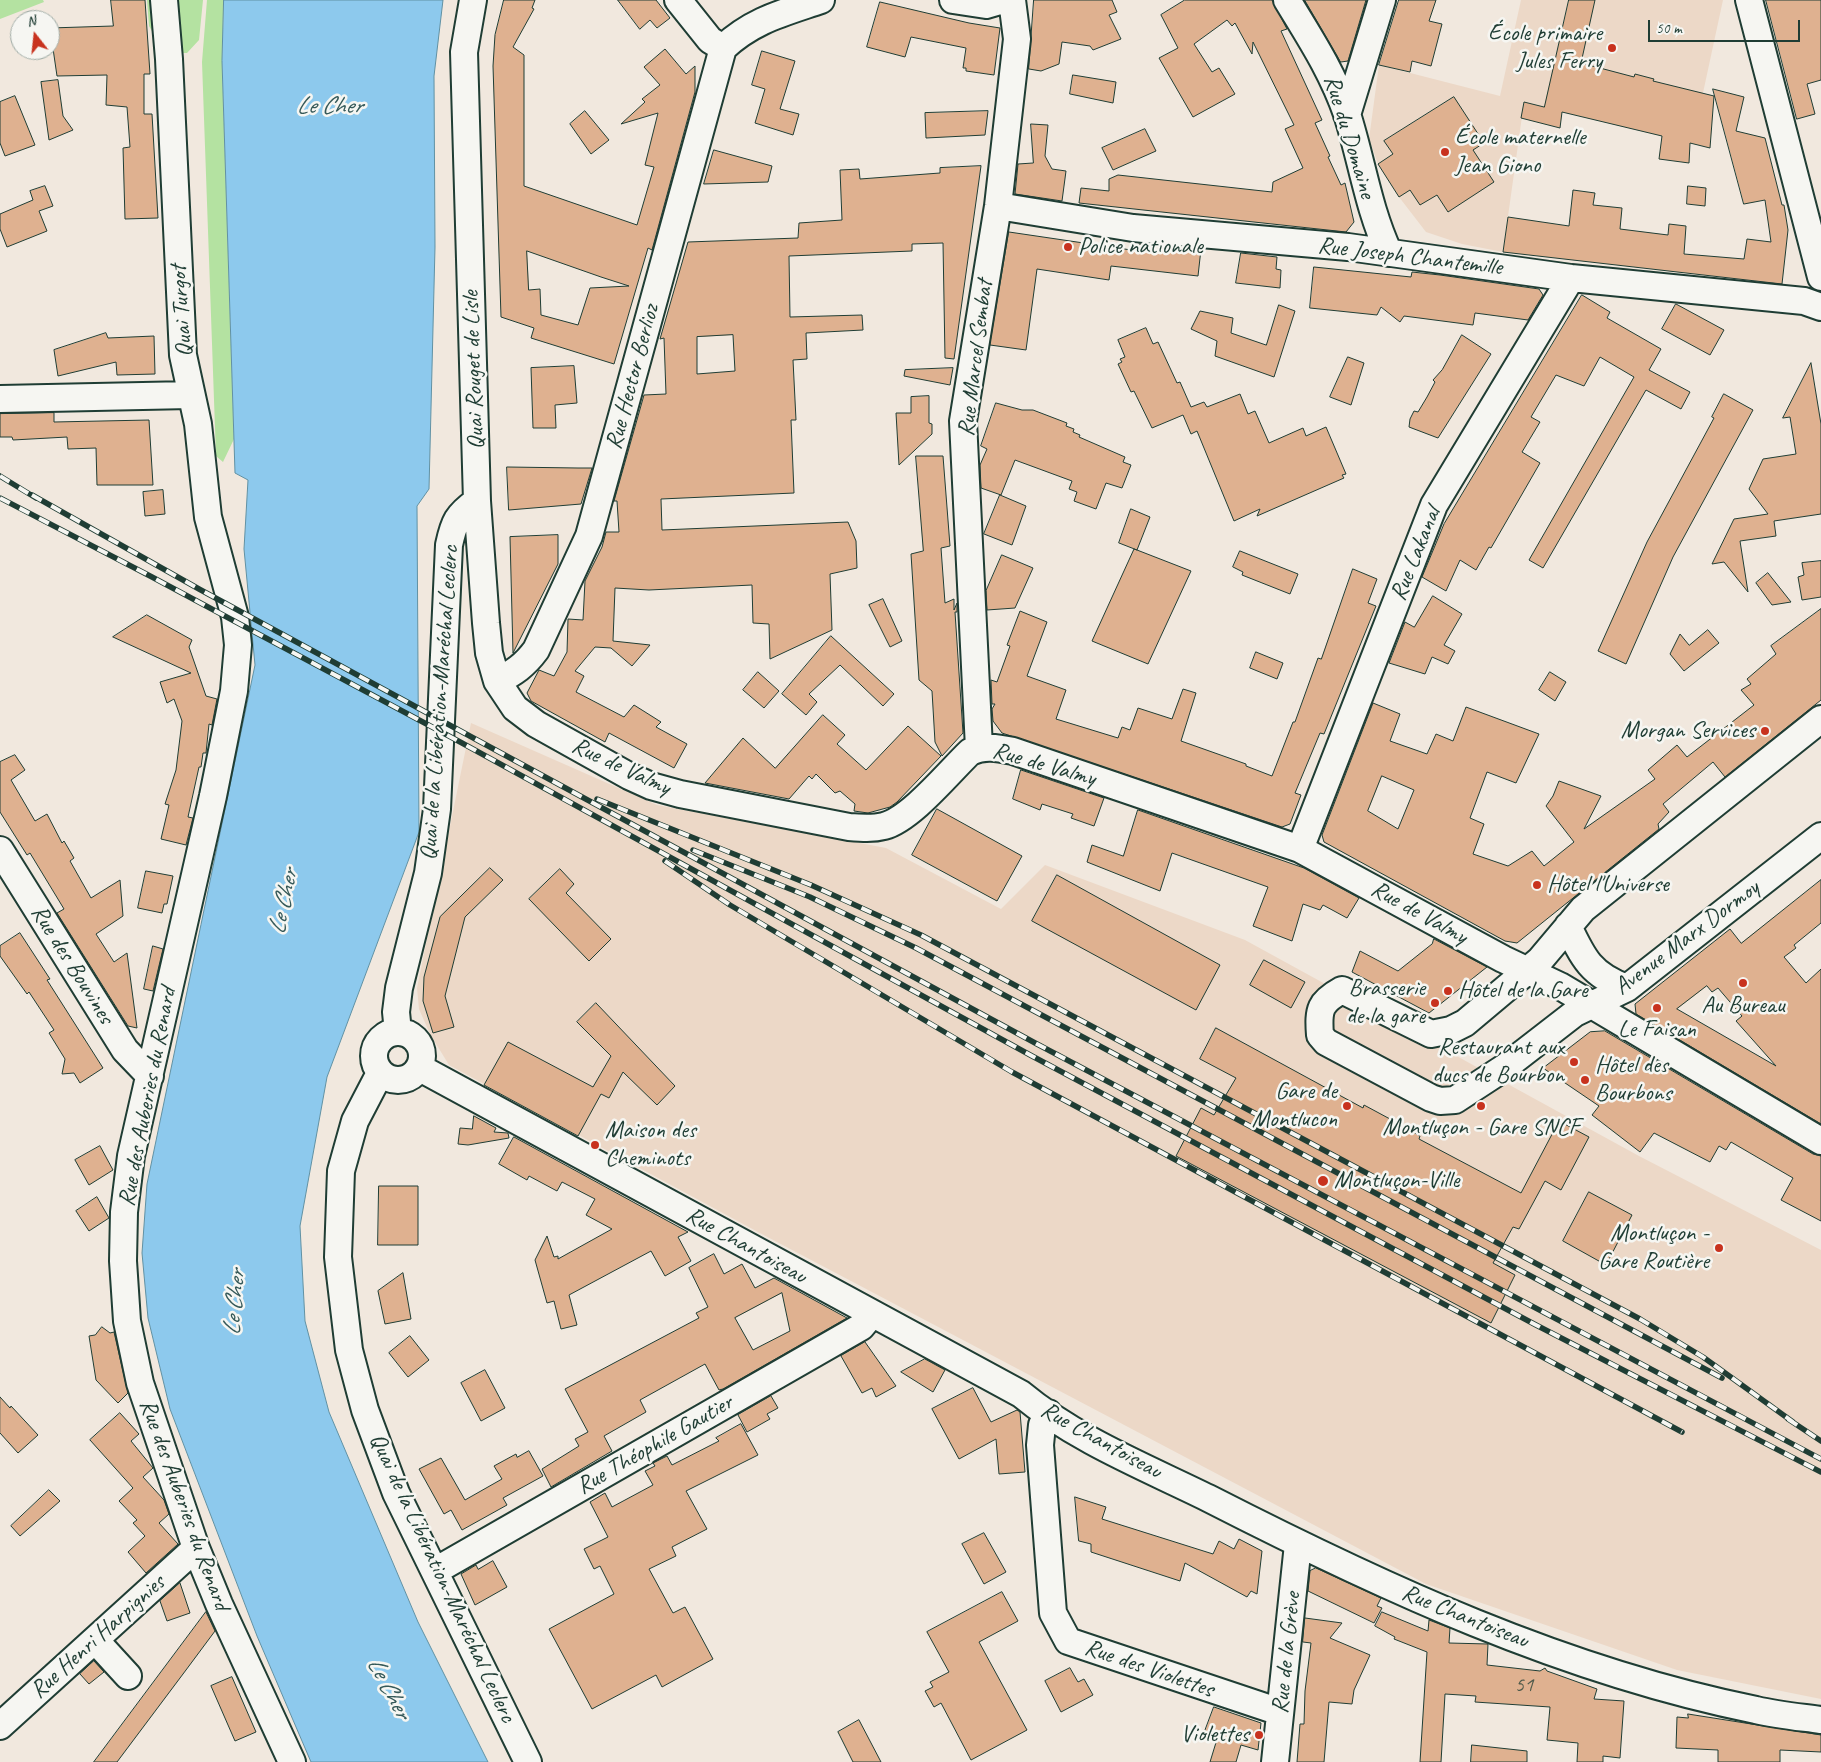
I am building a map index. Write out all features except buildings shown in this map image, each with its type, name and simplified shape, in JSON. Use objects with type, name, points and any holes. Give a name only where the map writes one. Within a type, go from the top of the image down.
[{"type":"street","name":"Quai Turgot","points":[[164,0],[170,69],[183,355],[190,395],[198,424],[208,517],[235,618]]},
{"type":"street","name":"Quai Rouget de Lisle","points":[[473,0],[464,52],[477,501],[486,623],[489,653],[497,681],[514,708],[536,724]]},
{"type":"street","points":[[678,0],[710,40],[723,48],[741,32],[768,18],[821,0]]},
{"type":"street","points":[[953,0],[986,5],[1003,0]]},
{"type":"street","name":"Rue Marcel Sembat","points":[[979,748],[963,421],[998,206],[1017,40],[1012,0]]},
{"type":"street","name":"Rue du Domaine","points":[[1286,0],[1326,62],[1347,115],[1376,227],[1389,253]]},
{"type":"street","points":[[1347,115],[1382,0]]},
{"type":"street","points":[[1750,0],[1821,277]]},
{"type":"street","name":"Rue Hector Berlioz","points":[[497,681],[513,674],[536,650],[589,536],[723,48]]},
{"type":"street","name":"Rue Joseph Chantemille","points":[[998,206],[1133,228],[1348,247],[1571,278],[1804,301],[1821,308]]},
{"type":"street","name":"Rue Lakanal","points":[[1300,849],[1434,505],[1571,278]]},
{"type":"street","points":[[0,399],[190,395]]},
{"type":"street","name":"Quai de la Libération-Maréchal Leclerc","points":[[398,1032],[396,1012],[399,988],[428,873],[438,809],[448,546],[454,523],[464,510],[477,501]]},
{"type":"street","name":"Rue des Auberies du Renard","points":[[235,618],[238,645],[234,691],[131,1156],[124,1212],[123,1261],[127,1320],[141,1386],[196,1548],[218,1604],[288,1760]]},
{"type":"street","name":"Avenue Marx Dormoy","points":[[1821,719],[1583,909],[1540,960],[1465,1023],[1451,1030],[1431,1034],[1342,990],[1328,998],[1320,1007],[1320,1035],[1326,1042],[1431,1098],[1440,1101],[1455,1100],[1479,1085],[1552,1029],[1591,1005],[1627,988],[1821,836]]},
{"type":"street","name":"Rue de Valmy","points":[[536,724],[628,776],[665,791],[836,825],[863,828],[886,826],[903,817],[970,752],[979,748],[1013,751],[1300,849],[1503,958],[1529,970],[1821,1141]]},
{"type":"street","name":"Rue des Bouvines","points":[[0,850],[125,1050],[150,1076]]},
{"type":"street","points":[[1568,926],[1581,954],[1595,971],[1611,982],[1627,988]]},
{"type":"street","points":[[398,1032],[405,1033],[417,1041],[423,1054],[420,1068],[408,1079],[386,1078],[380,1073],[374,1058],[378,1043],[383,1037],[398,1032]]},
{"type":"street","name":"Rue Chantoiseau","points":[[420,1068],[1022,1394],[1076,1432],[1298,1544],[1448,1612],[1615,1674],[1757,1710],[1821,1720]]},
{"type":"street","name":"Quai de la Libération-Maréchal Leclerc","points":[[380,1073],[355,1121],[341,1171],[338,1257],[349,1350],[365,1410],[396,1493],[528,1762]]},
{"type":"street","name":"Rue Théophile Gautier","points":[[435,1571],[861,1327],[872,1314]]},
{"type":"street","name":"Rue des Violettes","points":[[1048,1413],[1042,1425],[1040,1445],[1052,1603],[1053,1612],[1068,1641],[1262,1708],[1280,1712]]},
{"type":"street","name":"Rue de la Grève","points":[[1275,1762],[1298,1544]]},
{"type":"street","name":"Rue Henri Harpignies","points":[[0,1726],[196,1548]]},
{"type":"street","points":[[95,1640],[128,1676]]},
{"type":"shaded area","points":[[1521,0],[1723,0],[1692,144],[1524,102],[1503,252],[1462,244],[1426,232],[1399,197],[1378,164],[1369,139],[1379,65],[1500,96]]},
{"type":"shaded area","points":[[471,723],[657,805],[886,848],[1001,909],[1045,865],[1245,940],[1639,1156],[1821,1250],[1821,1699],[1677,1670],[1426,1584],[758,1232],[449,1065],[430,1034],[419,1009],[417,988]]},
{"type":"green space","points":[[0,0],[43,0],[44,2],[23,10],[10,10],[10,15],[0,19]]},
{"type":"green space","points":[[147,0],[203,0],[199,40],[187,53],[165,53],[149,26]]},
{"type":"green space","points":[[207,0],[224,0],[222,61],[234,439],[223,462],[216,456],[202,62]]},
{"type":"water","name":"Le Cher","points":[[224,0],[443,0],[434,76],[435,247],[429,489],[417,506],[419,832],[327,1077],[300,1226],[305,1321],[329,1412],[418,1622],[488,1762],[311,1762],[257,1636],[170,1409],[148,1318],[142,1253],[147,1184],[255,665],[244,549],[248,480],[235,473],[222,61]]},
{"type":"railway","points":[[0,476],[36,498]]},
{"type":"railway","points":[[32,495],[199,589],[1037,1044],[1821,1459]]},
{"type":"railway","points":[[0,498],[462,743],[1032,1056],[1536,1325],[1821,1472]]},
{"type":"railway","points":[[597,799],[811,885],[921,935],[1640,1319],[1703,1357],[1793,1422]]},
{"type":"railway","points":[[693,850],[810,897],[916,948],[1722,1378]]},
{"type":"railway","points":[[665,861],[730,905],[1012,1072],[1682,1432]]},
{"type":"railway","points":[[1788,1419],[1821,1441]]},
{"type":"place","name":"École primaire Jules Ferry","points":[[1612,48]]},
{"type":"place","name":"École maternelle Jean Giono","points":[[1445,152]]},
{"type":"place","name":"Police nationale","points":[[1068,247]]},
{"type":"place","name":"Morgan Services","points":[[1765,731]]},
{"type":"place","name":"Hôtel l'Universe","points":[[1537,885]]},
{"type":"place","name":"Au Bureau","points":[[1743,983]]},
{"type":"place","name":"Hôtel de la Gare","points":[[1448,991]]},
{"type":"place","name":"Brasserie de la gare","points":[[1435,1003]]},
{"type":"place","name":"Le Faisan","points":[[1657,1008]]},
{"type":"place","name":"Restaurant aux ducs de Bourbon","points":[[1574,1062]]},
{"type":"place","name":"Hôtel des Bourbons","points":[[1585,1080]]},
{"type":"place","name":"Gare de Montlucon","points":[[1347,1106]]},
{"type":"place","name":"Montluçon - Gare SNCF","points":[[1481,1106]]},
{"type":"place","name":"Maison des Cheminots","points":[[595,1145]]},
{"type":"place","name":"Montluçon-Ville","points":[[1323,1181]]},
{"type":"place","name":"Montluçon - Gare Routière","points":[[1719,1248]]},
{"type":"place","name":"Violettes","points":[[1259,1735]]}]
